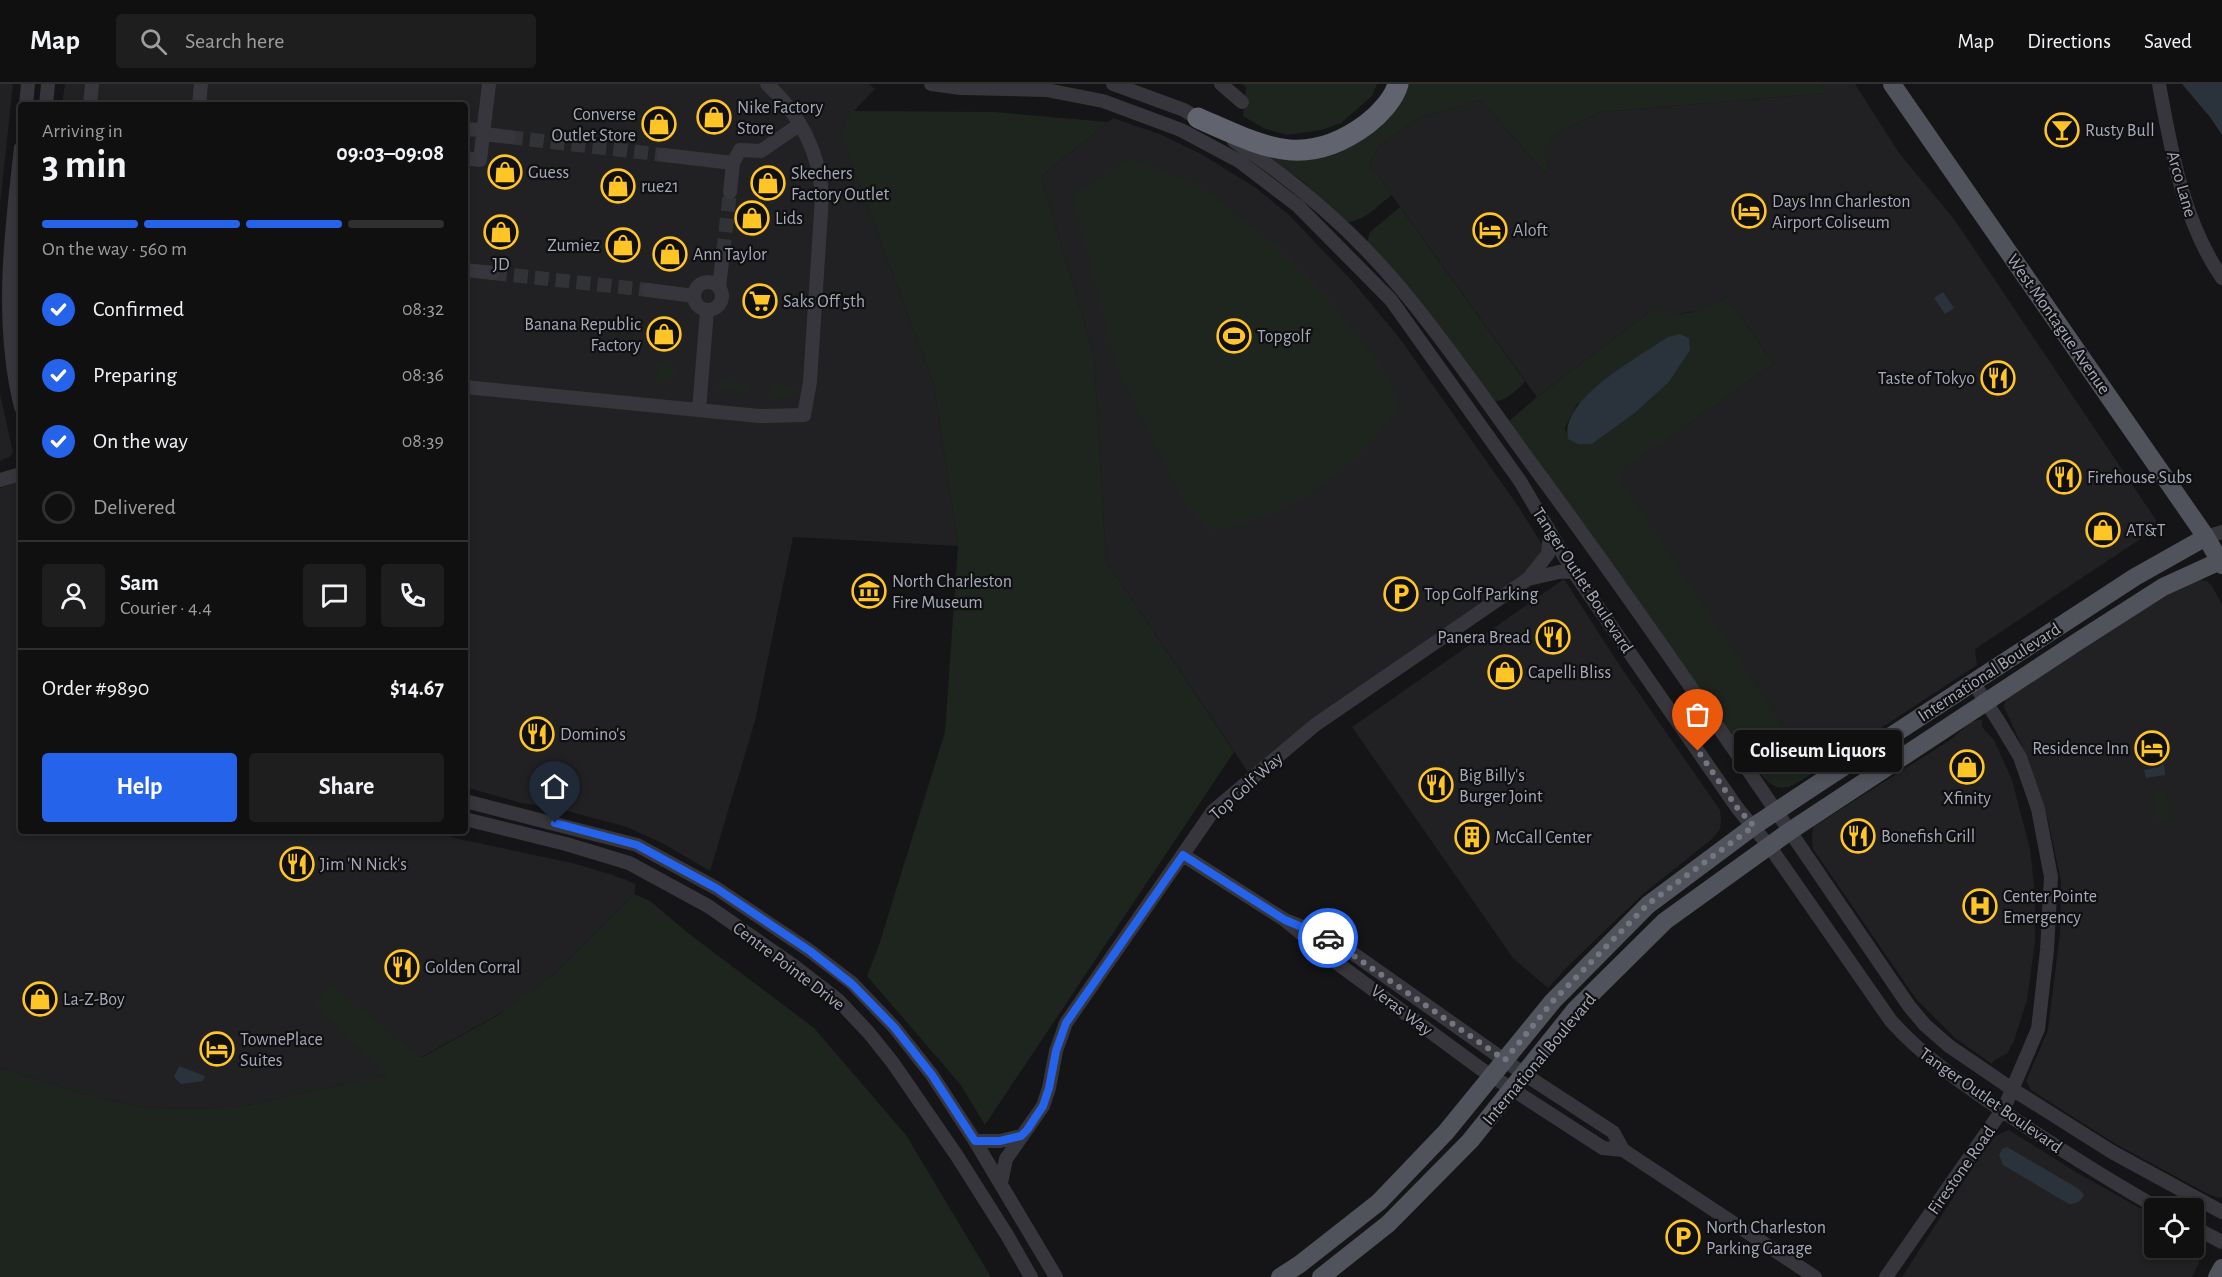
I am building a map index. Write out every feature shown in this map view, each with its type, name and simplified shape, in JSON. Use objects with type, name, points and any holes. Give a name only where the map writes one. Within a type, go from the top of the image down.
[{"type":"highway","points":[[1198,118],[1256,143],[1280,150],[1305,151],[1348,138],[1375,118],[1396,91],[1398,84]]},
{"type":"main road","name":"West Montague Avenue","points":[[1892,84],[2214,534],[2221,562]]},
{"type":"main road","name":"International Boulevard","points":[[1280,1277],[1379,1202],[1446,1132],[1553,1001],[1648,904],[1754,826],[1972,682],[2156,564],[2214,534]]},
{"type":"main road","name":"International Boulevard","points":[[1321,1277],[1388,1224],[1470,1142],[1575,1010],[1665,921],[1790,831],[2163,586],[2221,562]]},
{"type":"main road","points":[[2217,1277],[2222,1268]]},
{"type":"street","points":[[26,102],[28,84]]},
{"type":"street","points":[[46,102],[48,84]]},
{"type":"street","points":[[90,102],[92,84]]},
{"type":"street","points":[[199,102],[201,84]]},
{"type":"street","points":[[468,158],[480,160],[489,84]]},
{"type":"street","points":[[468,387],[759,416],[804,415],[810,382],[822,196],[821,176],[813,148],[782,98],[767,84]]},
{"type":"street","name":"Tanger Outlet Boulevard","points":[[931,84],[1046,90],[1103,101],[1181,130],[1239,162],[1298,207],[1391,300],[1520,482],[1573,571],[1738,809],[1770,847],[1891,1021],[1929,1058],[2002,1110],[2071,1156],[2144,1199]]},
{"type":"street","name":"Tanger Outlet Boulevard","points":[[1113,84],[1184,110],[1264,161],[1310,196],[1403,290],[1586,539],[1913,1011],[1949,1046],[2012,1089],[2112,1152],[2222,1212]]},
{"type":"street","points":[[1221,84],[1242,102]]},
{"type":"street","name":"Arco Lane","points":[[2158,84],[2168,136],[2187,210],[2222,278]]},
{"type":"street","points":[[730,192],[733,163],[740,150],[761,151],[799,125]]},
{"type":"street","points":[[468,129],[509,137]]},
{"type":"street","points":[[664,155],[733,163]]},
{"type":"street","points":[[18,181],[7,303],[15,387],[18,397]]},
{"type":"street","points":[[719,288],[712,283],[704,283],[697,288],[694,296],[698,306],[707,310],[719,305],[722,296],[719,288],[723,253]]},
{"type":"street","points":[[468,270],[493,273]]},
{"type":"street","points":[[648,290],[694,296]]},
{"type":"street","points":[[699,410],[707,310]]},
{"type":"street","points":[[0,480],[18,475]]},
{"type":"street","name":"Top Golf Way","points":[[1000,1183],[1006,1159],[1043,1106],[1056,1051],[1066,1023],[1213,811],[1315,725],[1527,579],[1548,554],[1550,534]]},
{"type":"street","name":"Top Golf Way","points":[[1527,579],[1573,571]]},
{"type":"street","name":"Firestone Road","points":[[1886,1277],[2002,1110],[2038,1029],[2048,950],[2051,877],[2038,809],[2020,757],[1972,682]]},
{"type":"street","name":"Centre Pointe Drive","points":[[468,802],[637,845],[716,888],[810,951],[852,984],[894,1027],[932,1075],[956,1110],[1056,1277]]},
{"type":"street","name":"Centre Pointe Drive","points":[[468,820],[566,844],[629,863],[708,906],[838,1000],[869,1033],[912,1090],[1031,1277]]},
{"type":"street","name":"Veras Way","points":[[1183,855],[1285,920],[1341,966],[1481,1069],[1603,1148],[1623,1150]]},
{"type":"street","name":"Veras Way","points":[[1285,920],[1326,936],[1524,1074],[1613,1132],[1623,1150]]},
{"type":"street","points":[[975,1141],[1000,1141],[1021,1136]]},
{"type":"street","points":[[1623,1150],[1815,1277]]},
{"type":"street","points":[[2204,1233],[2222,1242]]},
{"type":"shaded area","points":[[0,84],[13,84],[0,205]]},
{"type":"shaded area","points":[[65,84],[869,84],[875,89],[851,114],[840,132],[934,385],[958,546],[793,537],[755,721],[710,871],[664,844],[627,827],[556,808],[521,803],[468,788],[468,102],[62,102]]},
{"type":"shaded area","points":[[1242,84],[1377,84],[1372,96],[1341,123],[1322,130],[1287,135],[1263,128],[1243,116],[1246,87]]},
{"type":"shaded area","points":[[1403,84],[1821,84],[1825,93],[1601,112],[1560,131],[1542,150],[1549,168],[1545,173],[1481,100],[1419,118],[1378,147],[1370,165],[1392,195],[1366,216],[1348,222],[1301,180],[1258,151],[1315,157]]},
{"type":"shaded area","points":[[1821,84],[1855,84],[1899,153],[1954,219],[2160,526],[1975,649],[1977,665],[1814,772],[1616,474],[1774,364],[1727,297],[1704,310],[1670,315],[1653,309],[1537,397],[1370,165],[1378,147],[1419,118],[1481,100],[1545,173],[1549,168],[1541,150],[1560,131],[1601,112],[1824,93]]},
{"type":"shaded area","points":[[2182,84],[2222,84],[2222,135],[2210,117]]},
{"type":"shaded area","points":[[852,111],[994,112],[1108,122],[1041,177],[1094,355],[1106,561],[1234,752],[985,1125],[960,1084],[867,976],[879,945],[945,732],[958,546],[934,385],[840,132]]},
{"type":"shaded area","points":[[1113,118],[1162,135],[1203,155],[1256,188],[1288,214],[1353,282],[1401,340],[1518,506],[1548,554],[1528,579],[1252,778],[1106,561],[1094,355],[1041,177]]},
{"type":"shaded area","name":"Topgolf","points":[[1131,159],[1201,187],[1277,245],[1332,302],[1388,376],[1400,406],[1382,430],[1341,471],[1295,503],[1269,515],[1212,531],[1186,505],[1118,371],[1072,195]]},
{"type":"shaded area","points":[[1400,207],[1525,381],[1506,398],[1492,401],[1367,242],[1370,232]]},
{"type":"shaded area","points":[[1943,292],[1954,308],[1945,314],[1934,298]]},
{"type":"shaded area","points":[[1727,297],[1774,364],[1617,474],[1814,772],[1799,782],[1785,787],[1773,785],[1759,772],[1509,421],[1653,309],[1683,314]],"holes":[[[1668,383],[1636,412],[1592,444],[1568,438],[1565,428],[1577,404]]]},
{"type":"shaded area","points":[[1680,334],[1689,338],[1690,350],[1668,383],[1636,412],[1592,444],[1578,444],[1568,439],[1569,424],[1576,409],[1588,394],[1604,380],[1668,337]]},
{"type":"shaded area","points":[[658,364],[680,367],[667,381],[655,385]]},
{"type":"shaded area","points":[[722,380],[747,385],[749,389],[743,393],[718,389],[716,385]]},
{"type":"shaded area","points":[[775,384],[798,388],[790,396],[779,399],[770,395],[772,386]]},
{"type":"shaded area","points":[[0,394],[13,452],[11,456],[0,461]]},
{"type":"shaded area","points":[[18,483],[18,834],[443,834],[572,863],[610,874],[636,884],[634,894],[553,975],[508,1009],[389,1075],[234,1108],[149,1109],[80,1093],[0,1068],[0,488]]},
{"type":"shaded area","points":[[1564,579],[1620,666],[1720,810],[1721,821],[1720,829],[1713,838],[1642,895],[1548,988],[1513,958],[1352,727]]},
{"type":"shaded area","points":[[2198,580],[2207,581],[2212,586],[2222,604],[2222,1197],[2219,1198],[2114,1143],[2031,1090],[2026,1081],[2048,1030],[2060,933],[2061,881],[2047,816],[2028,759],[2004,707],[2005,700],[2010,695],[2171,591]]},
{"type":"shaded area","points":[[1982,720],[1982,727],[1994,740],[2012,780],[2030,849],[2035,894],[2035,942],[2027,1000],[2014,1041],[2007,1054],[1994,1060],[1992,1064],[1955,1038],[1916,999],[1813,849],[1812,838],[1813,827],[1950,740],[1971,722]]},
{"type":"shaded area","points":[[2164,764],[2165,775],[2146,778],[2144,770]]},
{"type":"shaded area","points":[[2166,790],[2171,820],[2157,822],[2152,793]]},
{"type":"shaded area","points":[[634,894],[650,901],[688,933],[814,1028],[906,1135],[991,1277],[0,1277],[0,1068],[80,1093],[149,1109],[234,1108],[388,1075],[315,1005],[331,984],[421,1058],[500,1014],[553,975]]},
{"type":"shaded area","points":[[179,1066],[205,1076],[203,1081],[181,1084],[174,1077]]},
{"type":"shaded area","points":[[2009,1130],[2076,1172],[2144,1210],[2144,1258],[2199,1258],[2192,1277],[1902,1277],[1995,1136]]},
{"type":"shaded area","points":[[2007,1147],[2079,1189],[2084,1195],[2078,1202],[2069,1204],[2003,1165],[1999,1155],[2002,1149]]},
{"type":"tunnel","points":[[509,137],[664,155]]},
{"type":"tunnel","points":[[723,253],[730,192]]},
{"type":"tunnel","points":[[493,273],[648,290]]},
{"type":"way so far","points":[[1328,938],[1505,1060],[1553,1001],[1648,904],[1754,826],[1738,809],[1698,751]]},
{"type":"place","name":"Nike Factory Store","points":[[714,117]]},
{"type":"place","name":"Converse Outlet Store","points":[[659,124]]},
{"type":"place","name":"Rusty Bull","points":[[2062,130]]},
{"type":"place","name":"Guess","points":[[505,172]]},
{"type":"place","name":"Skechers Factory Outlet","points":[[768,183]]},
{"type":"place","name":"rue21","points":[[618,186]]},
{"type":"place","name":"Days Inn Charleston Airport Coliseum","points":[[1749,211]]},
{"type":"place","name":"Lids","points":[[752,218]]},
{"type":"place","name":"Aloft","points":[[1490,230]]},
{"type":"place","name":"JD","points":[[501,232]]},
{"type":"place","name":"Zumiez","points":[[623,245]]},
{"type":"place","name":"Ann Taylor","points":[[670,254]]},
{"type":"place","name":"Saks Off 5th","points":[[760,301]]},
{"type":"place","name":"Banana Republic Factory","points":[[664,334]]},
{"type":"place","name":"Topgolf","points":[[1234,336]]},
{"type":"place","name":"Taste of Tokyo","points":[[1998,378]]},
{"type":"place","name":"Firehouse Subs","points":[[2064,477]]},
{"type":"place","name":"AT&T","points":[[2103,530]]},
{"type":"place","name":"North Charleston Fire Museum","points":[[869,591]]},
{"type":"place","name":"Top Golf Parking","points":[[1401,594]]},
{"type":"place","name":"Panera Bread","points":[[1553,637]]},
{"type":"place","name":"Capelli Bliss","points":[[1505,672]]},
{"type":"place","name":"Domino's","points":[[537,734]]},
{"type":"place","name":"Residence Inn","points":[[2152,748]]},
{"type":"place","name":"Coliseum Liquors","points":[[1698,751]]},
{"type":"place","name":"Xfinity","points":[[1967,767]]},
{"type":"place","name":"Big Billy's Burger Joint","points":[[1436,785]]},
{"type":"place","name":"Bonefish Grill","points":[[1858,836]]},
{"type":"place","name":"McCall Center","points":[[1472,837]]},
{"type":"place","name":"Jim 'N Nick's","points":[[297,864]]},
{"type":"place","name":"Center Pointe Emergency","points":[[1980,906]]},
{"type":"place","name":"Golden Corral","points":[[402,967]]},
{"type":"place","name":"La-Z-Boy","points":[[40,999]]},
{"type":"place","name":"TownePlace Suites","points":[[217,1049]]},
{"type":"place","name":"North Charleston Parking Garage","points":[[1683,1237]]},
{"type":"route","points":[[555,823],[637,845],[716,888],[810,951],[852,984],[894,1027],[932,1075],[975,1141],[1000,1141],[1021,1136],[1027,1130],[1043,1106],[1056,1051],[1066,1023],[1183,855],[1285,920],[1328,938]]}]
